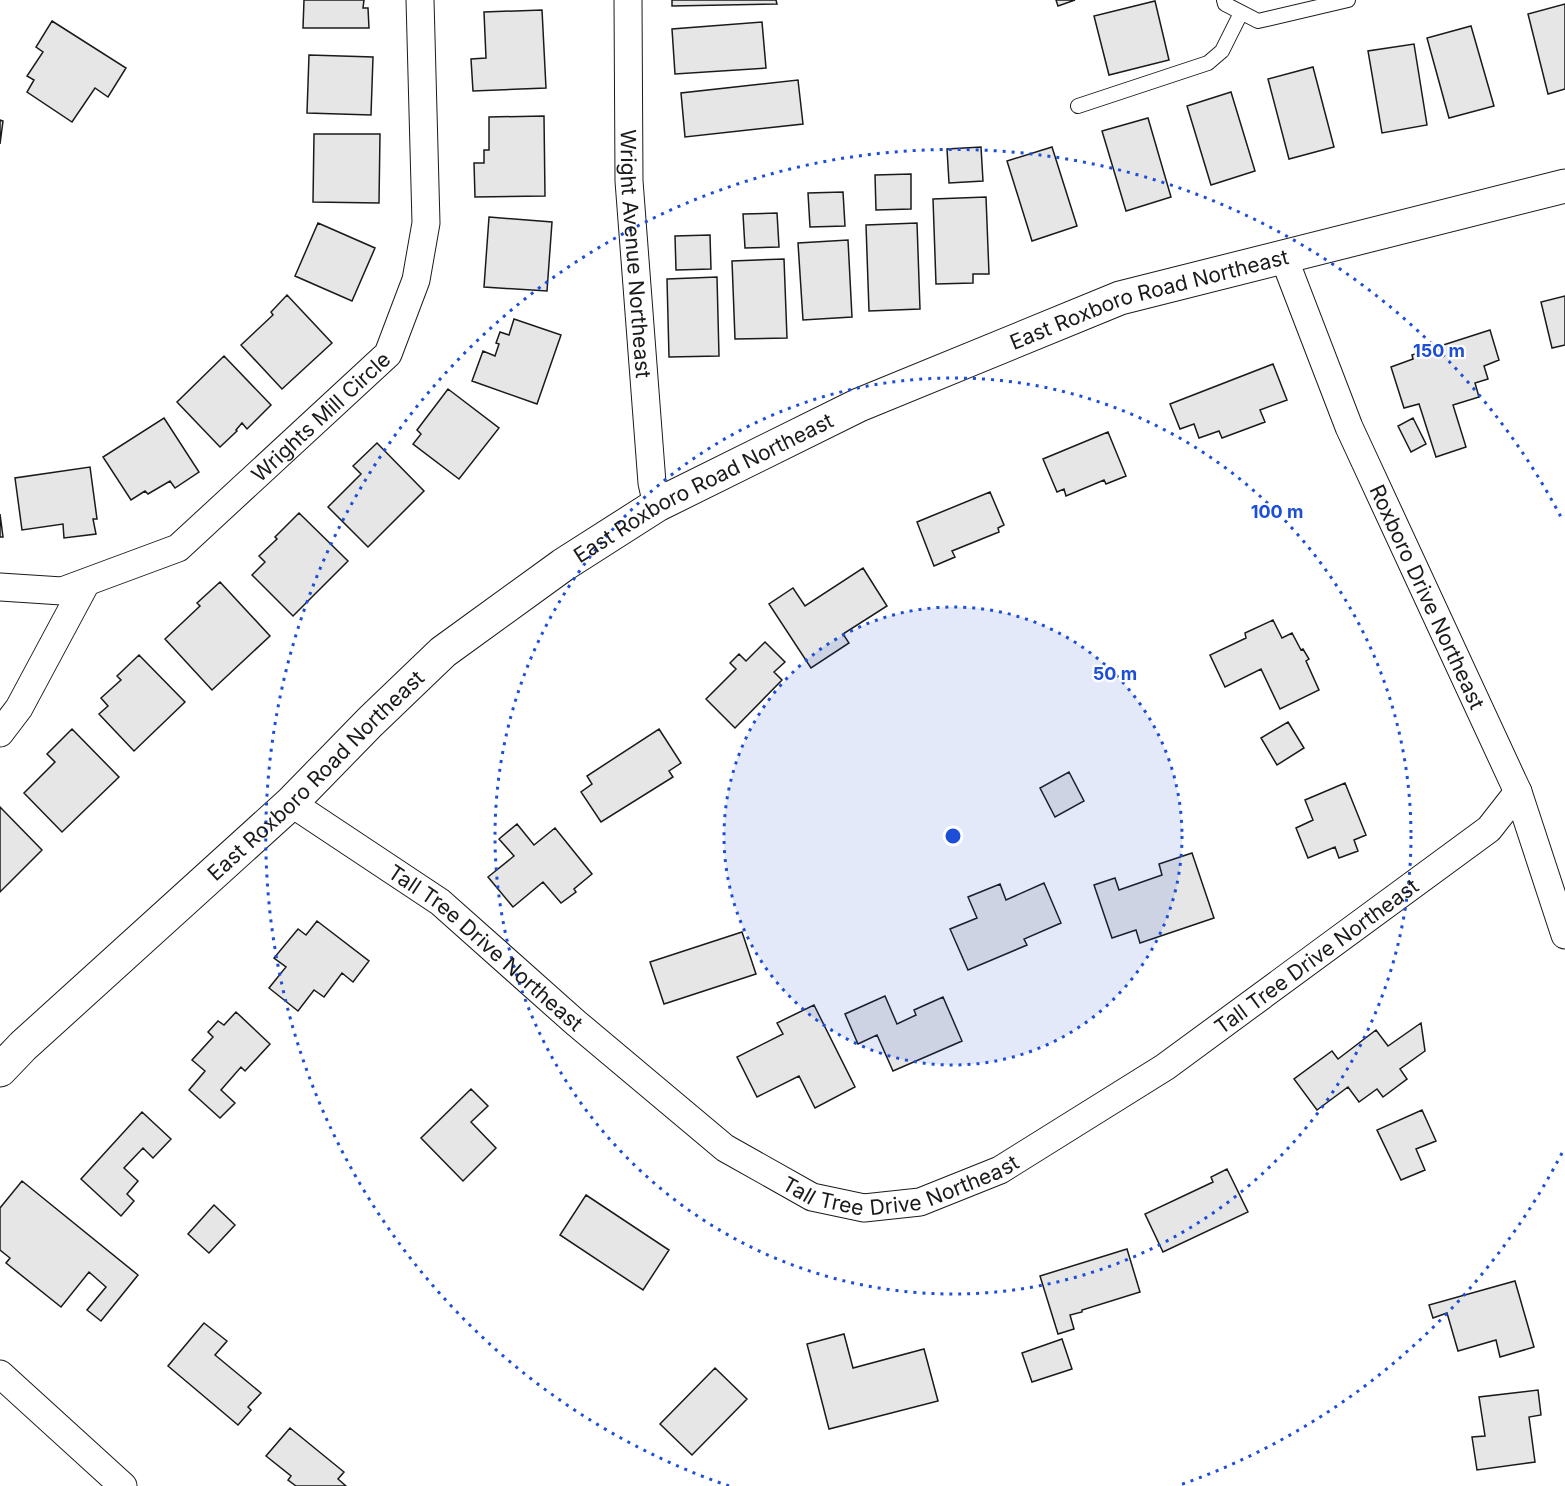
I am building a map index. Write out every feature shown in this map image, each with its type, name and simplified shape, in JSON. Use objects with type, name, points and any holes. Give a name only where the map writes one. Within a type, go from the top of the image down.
[{"type":"main road","name":"East Roxboro Road Northeast","points":[[0,1070],[23,1046],[291,803],[443,652],[563,565],[657,505],[859,405],[1120,298],[1565,186]]},
{"type":"street","name":"Wrights Mill Circle","points":[[0,587],[62,591],[178,548],[388,354],[416,280],[426,223],[420,0]]},
{"type":"street","name":"Wright Avenue Northeast","points":[[628,0],[629,181],[652,483],[657,505]]},
{"type":"street","name":"Roxboro Drive Northeast","points":[[1284,258],[1349,427],[1518,792],[1565,935]]},
{"type":"street","points":[[0,733],[19,708],[86,583]]},
{"type":"street","name":"Tall Tree Drive Northeast","points":[[291,803],[440,902],[576,1023],[725,1148],[812,1197],[864,1208],[920,1202],[1000,1170],[1165,1067],[1489,829],[1518,792]]},
{"type":"street","points":[[0,1374],[123,1486]]},
{"type":"lane","points":[[1224,0],[1225,4],[1258,21],[1348,0]]},
{"type":"lane","points":[[1078,106],[1208,63],[1222,51],[1241,13]]},
{"type":"building","points":[[304,0],[364,0],[363,8],[368,8],[369,28],[303,28]]},
{"type":"building","points":[[672,0],[776,0],[777,4],[672,6]]},
{"type":"building","points":[[1056,0],[1075,0],[1058,6]]},
{"type":"building","points":[[1155,1],[1169,60],[1109,75],[1094,16]]},
{"type":"building","points":[[1565,4],[1565,89],[1548,94],[1528,14]]},
{"type":"building","points":[[542,10],[546,88],[473,91],[471,59],[486,58],[484,12]]},
{"type":"building","points":[[52,21],[126,68],[108,97],[95,88],[72,122],[27,92],[34,80],[27,76],[43,52],[36,47]]},
{"type":"building","points":[[762,22],[766,68],[675,74],[672,29]]},
{"type":"building","points":[[1471,26],[1494,106],[1449,118],[1427,38]]},
{"type":"building","points":[[1414,44],[1427,125],[1382,133],[1368,51]]},
{"type":"building","points":[[309,55],[373,57],[371,115],[307,113]]},
{"type":"building","points":[[1313,67],[1334,147],[1289,159],[1268,79]]},
{"type":"building","points":[[798,80],[803,124],[685,137],[681,93]]},
{"type":"building","points":[[1231,92],[1255,171],[1211,185],[1187,106]]},
{"type":"building","points":[[544,116],[545,196],[475,197],[474,163],[484,163],[484,150],[489,150],[489,117]]},
{"type":"building","points":[[1148,118],[1171,197],[1126,211],[1102,131]]},
{"type":"building","points":[[0,120],[3,121],[0,144]]},
{"type":"building","points":[[314,134],[380,134],[379,203],[313,202]]},
{"type":"building","points":[[981,147],[983,181],[949,183],[947,149]]},
{"type":"building","points":[[1052,147],[1077,226],[1032,241],[1007,161]]},
{"type":"building","points":[[911,174],[911,209],[876,210],[875,175]]},
{"type":"building","points":[[843,192],[845,226],[810,227],[808,193]]},
{"type":"building","points":[[986,197],[989,274],[973,274],[973,283],[936,284],[933,199]]},
{"type":"building","points":[[777,213],[779,247],[745,248],[743,214]]},
{"type":"building","points":[[489,217],[552,222],[547,291],[484,287]]},
{"type":"building","points":[[318,223],[375,248],[352,301],[295,276]]},
{"type":"building","points":[[917,223],[920,309],[869,311],[866,225]]},
{"type":"building","points":[[710,235],[711,269],[676,270],[675,236]]},
{"type":"building","points":[[848,240],[852,317],[803,320],[798,243]]},
{"type":"building","points":[[784,259],[787,338],[735,339],[732,261]]},
{"type":"building","points":[[717,277],[719,356],[669,357],[667,279]]},
{"type":"building","points":[[287,295],[332,343],[282,389],[241,345],[273,315],[271,312]]},
{"type":"building","points":[[1565,296],[1565,345],[1552,348],[1541,302]]},
{"type":"building","points":[[514,319],[561,335],[537,404],[472,381],[483,351],[495,356],[500,332],[509,335]]},
{"type":"building","points":[[1490,330],[1499,360],[1484,366],[1488,379],[1475,383],[1479,397],[1453,405],[1466,447],[1436,457],[1419,404],[1404,408],[1391,367],[1413,359],[1412,355]]},
{"type":"building","points":[[224,356],[271,405],[247,429],[242,423],[220,447],[177,402]]},
{"type":"building","points":[[1273,364],[1287,400],[1260,410],[1265,422],[1222,438],[1219,431],[1199,438],[1194,424],[1180,429],[1170,404]]},
{"type":"building","points":[[448,389],[499,428],[459,479],[413,444],[421,434],[417,430]]},
{"type":"building","points":[[164,418],[199,472],[175,488],[170,481],[148,494],[145,491],[131,500],[103,457]]},
{"type":"building","points":[[1413,418],[1426,444],[1411,452],[1398,426]]},
{"type":"building","points":[[1108,432],[1126,476],[1106,484],[1104,480],[1066,496],[1064,489],[1057,492],[1043,459]]},
{"type":"building","points":[[377,443],[424,491],[368,547],[328,507],[361,474],[353,466]]},
{"type":"building","points":[[90,467],[97,519],[93,519],[96,534],[64,538],[63,524],[22,530],[15,478]]},
{"type":"building","points":[[990,492],[1004,525],[998,528],[999,532],[952,551],[955,557],[934,566],[917,522]]},
{"type":"building","points":[[299,513],[348,561],[293,616],[252,575],[265,562],[259,556]]},
{"type":"building","points":[[0,514],[3,537],[0,537]]},
{"type":"building","points":[[863,568],[887,606],[843,634],[849,643],[811,668],[769,604],[793,588],[805,606]]},
{"type":"building","points":[[220,582],[270,636],[212,690],[165,639],[200,606],[197,603]]},
{"type":"building","points":[[1273,620],[1282,638],[1292,633],[1301,650],[1303,649],[1309,659],[1306,661],[1319,690],[1280,709],[1261,669],[1225,687],[1210,655],[1246,638],[1245,633]]},
{"type":"building","points":[[765,642],[785,662],[774,672],[782,680],[735,728],[706,699],[736,669],[730,663],[739,654],[746,661]]},
{"type":"building","points":[[139,655],[185,702],[134,751],[99,714],[108,706],[101,698],[121,680],[117,676]]},
{"type":"building","points":[[1288,722],[1304,748],[1277,765],[1261,738]]},
{"type":"building","points":[[72,729],[119,777],[62,832],[24,793],[55,762],[47,754]]},
{"type":"building","points":[[659,729],[681,763],[669,771],[673,777],[601,822],[581,792],[592,784],[587,776]]},
{"type":"building","points":[[1069,772],[1084,801],[1055,817],[1040,788]]},
{"type":"building","points":[[1345,783],[1366,835],[1354,840],[1358,851],[1339,858],[1335,847],[1308,858],[1296,828],[1313,820],[1305,800]]},
{"type":"building","points":[[0,807],[42,850],[0,892]]},
{"type":"building","points":[[517,824],[534,845],[555,828],[592,874],[574,889],[576,892],[561,903],[543,882],[513,907],[488,877],[514,856],[499,839]]},
{"type":"building","points":[[1192,853],[1214,918],[1140,943],[1136,930],[1112,938],[1094,885],[1115,878],[1119,890],[1162,875],[1159,864]]},
{"type":"building","points":[[1044,883],[1061,923],[1024,939],[1027,945],[968,970],[950,929],[977,918],[968,897],[1000,884],[1006,900]]},
{"type":"building","points":[[317,921],[369,961],[353,982],[342,973],[324,997],[314,990],[298,1011],[269,988],[286,967],[274,958],[298,929],[306,935]]},
{"type":"building","points":[[742,932],[756,974],[664,1004],[650,962]]},
{"type":"building","points":[[885,996],[897,1024],[916,1015],[914,1010],[943,997],[962,1041],[893,1071],[877,1035],[858,1044],[845,1014]]},
{"type":"building","points":[[814,1005],[855,1087],[815,1108],[799,1076],[757,1097],[737,1057],[783,1034],[777,1023]]},
{"type":"building","points":[[236,1012],[270,1044],[245,1071],[241,1067],[221,1090],[235,1103],[220,1118],[189,1090],[205,1071],[192,1060],[213,1037],[208,1032],[218,1021],[224,1025]]},
{"type":"building","points":[[1421,1023],[1425,1051],[1400,1069],[1407,1079],[1383,1097],[1377,1089],[1359,1102],[1348,1087],[1317,1110],[1294,1079],[1332,1051],[1338,1059],[1376,1030],[1388,1046]]},
{"type":"building","points":[[471,1089],[488,1106],[471,1122],[496,1148],[463,1181],[421,1138]]},
{"type":"building","points":[[1422,1110],[1436,1141],[1416,1149],[1425,1170],[1401,1180],[1377,1130]]},
{"type":"building","points":[[142,1112],[171,1139],[153,1158],[143,1148],[124,1168],[138,1181],[127,1194],[134,1201],[121,1216],[81,1179]]},
{"type":"building","points":[[1227,1169],[1248,1212],[1163,1252],[1145,1214],[1213,1182],[1211,1177]]},
{"type":"building","points":[[22,1181],[138,1275],[101,1321],[87,1310],[106,1287],[89,1272],[61,1307],[6,1263],[10,1258],[0,1250],[0,1208]]},
{"type":"building","points":[[586,1195],[669,1250],[643,1290],[560,1235]]},
{"type":"building","points":[[214,1205],[235,1225],[209,1253],[188,1234]]},
{"type":"building","points":[[1127,1249],[1140,1292],[1070,1315],[1074,1329],[1058,1334],[1040,1276]]},
{"type":"building","points":[[1515,1281],[1534,1347],[1500,1357],[1496,1340],[1458,1351],[1447,1313],[1433,1318],[1429,1305]]},
{"type":"building","points":[[204,1323],[227,1341],[215,1355],[261,1393],[248,1407],[251,1410],[238,1425],[168,1366]]},
{"type":"building","points":[[844,1334],[853,1368],[924,1349],[938,1401],[829,1429],[807,1344]]},
{"type":"building","points":[[1062,1339],[1072,1369],[1032,1382],[1022,1353]]},
{"type":"building","points":[[715,1368],[747,1399],[692,1455],[660,1424]]},
{"type":"building","points":[[1538,1390],[1541,1415],[1529,1417],[1535,1462],[1477,1470],[1472,1437],[1485,1436],[1479,1397]]},
{"type":"building","points":[[290,1428],[344,1472],[338,1479],[346,1486],[296,1486],[288,1480],[291,1476],[266,1456]]}]
